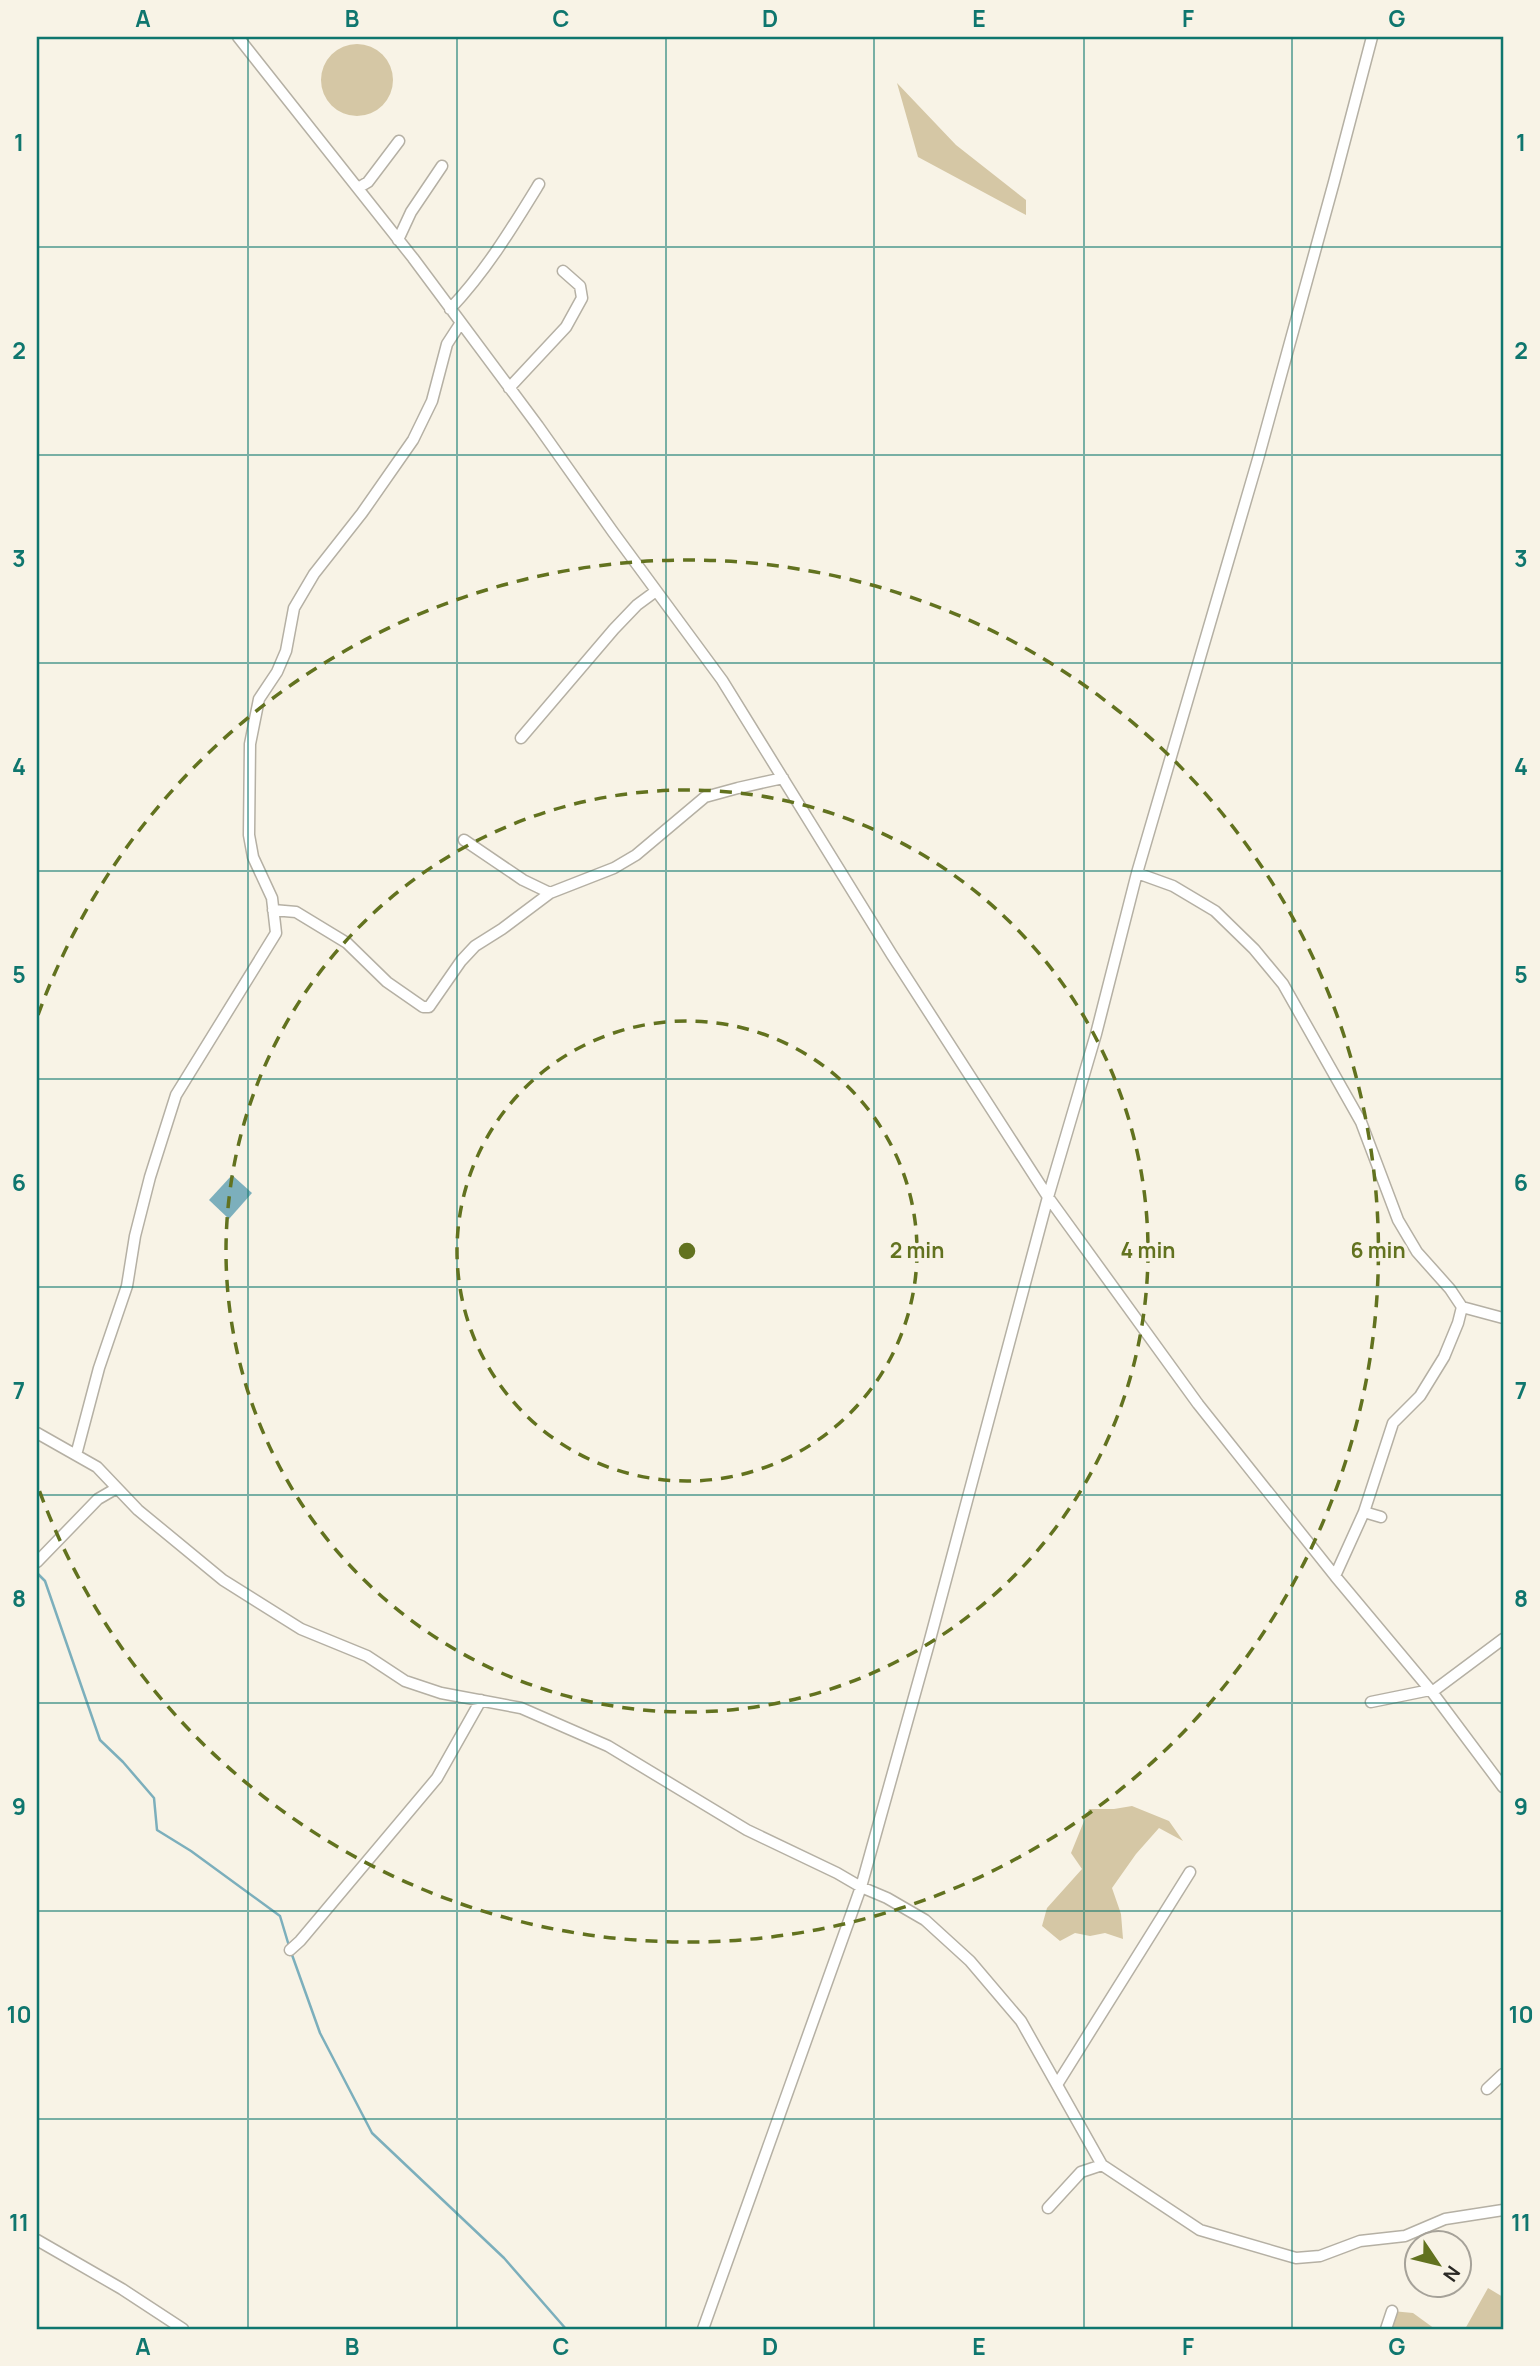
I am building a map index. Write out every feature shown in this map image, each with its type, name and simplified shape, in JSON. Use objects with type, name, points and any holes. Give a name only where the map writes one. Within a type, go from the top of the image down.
[{"type":"street","points":[[238,37],[450,309],[722,680],[892,955],[1048,1197],[1198,1404],[1431,1691],[1503,1787]]},
{"type":"street","points":[[703,2329],[861,1887],[1048,1197],[1096,1034],[1137,873],[1258,458],[1372,37]]},
{"type":"street","points":[[358,188],[368,182],[399,141]]},
{"type":"street","points":[[398,240],[411,212],[442,166]]},
{"type":"street","points":[[450,309],[502,244],[539,184]]},
{"type":"street","points":[[509,388],[566,327],[582,298],[580,286],[564,271]]},
{"type":"street","points":[[76,1455],[99,1368],[127,1286],[135,1237],[150,1177],[176,1094],[276,933],[272,898],[253,857],[249,835],[250,744],[260,699],[286,651],[294,608],[307,585],[413,440],[432,401],[447,344],[460,324]]},
{"type":"street","points":[[521,738],[614,629],[656,591]]},
{"type":"street","points":[[274,911],[296,912],[347,943],[387,982],[424,1007],[429,1007],[461,961],[475,946],[550,893],[614,868],[636,855],[705,797],[783,778]]},
{"type":"street","points":[[464,840],[523,880],[550,893]]},
{"type":"street","points":[[1137,873],[1173,886],[1215,911],[1254,949],[1283,984],[1361,1122],[1398,1220],[1417,1252],[1450,1289],[1461,1307],[1458,1323],[1444,1357],[1420,1396],[1393,1423],[1364,1512],[1335,1576]]},
{"type":"street","points":[[1461,1307],[1503,1318]]},
{"type":"street","points":[[37,1433],[97,1467],[138,1510],[223,1580],[301,1629],[366,1656],[405,1681],[441,1693],[521,1708],[608,1746],[747,1830],[838,1873],[925,1920],[970,1961],[1021,2021],[1102,2165],[1200,2230],[1296,2258],[1320,2256],[1360,2241],[1405,2235],[1445,2218],[1503,2210]]},
{"type":"street","points":[[37,1562],[98,1499],[117,1488]]},
{"type":"street","points":[[1364,1512],[1381,1517]]},
{"type":"street","points":[[1371,1702],[1431,1691],[1503,1639]]},
{"type":"street","points":[[290,1950],[309,1931],[436,1778],[481,1700]]},
{"type":"street","points":[[1058,2083],[1190,1872]]},
{"type":"street","points":[[1487,2089],[1503,2074]]},
{"type":"street","points":[[1048,2208],[1081,2172],[1102,2165]]},
{"type":"street","points":[[37,2239],[122,2288],[183,2329]]},
{"type":"street","points":[[1386,2329],[1392,2311]]},
{"type":"shaded area","points":[[357,44],[377,50],[387,60],[393,80],[387,100],[377,110],[357,116],[337,110],[327,100],[321,80],[327,60],[337,50]]},
{"type":"shaded area","points":[[897,83],[956,145],[1026,200],[1026,215],[918,157]]},
{"type":"shaded area","points":[[1132,1806],[1169,1821],[1183,1841],[1159,1828],[1112,1888],[1121,1914],[1123,1939],[1105,1933],[1090,1936],[1075,1933],[1060,1941],[1042,1926],[1047,1908],[1082,1869],[1071,1853],[1089,1809]]},
{"type":"shaded area","points":[[1488,2288],[1503,2297],[1503,2329],[1465,2329]]},
{"type":"shaded area","points":[[1392,2311],[1413,2313],[1435,2329],[1386,2329]]},
{"type":"water","points":[[232,1175],[252,1193],[229,1219],[209,1200]]},
{"type":"waterway","points":[[37,1573],[45,1581],[100,1740],[154,1798],[157,1830],[191,1851],[280,1916],[289,1946]]},
{"type":"waterway","points":[[291,1952],[320,2033],[372,2133],[504,2258],[566,2329]]}]
